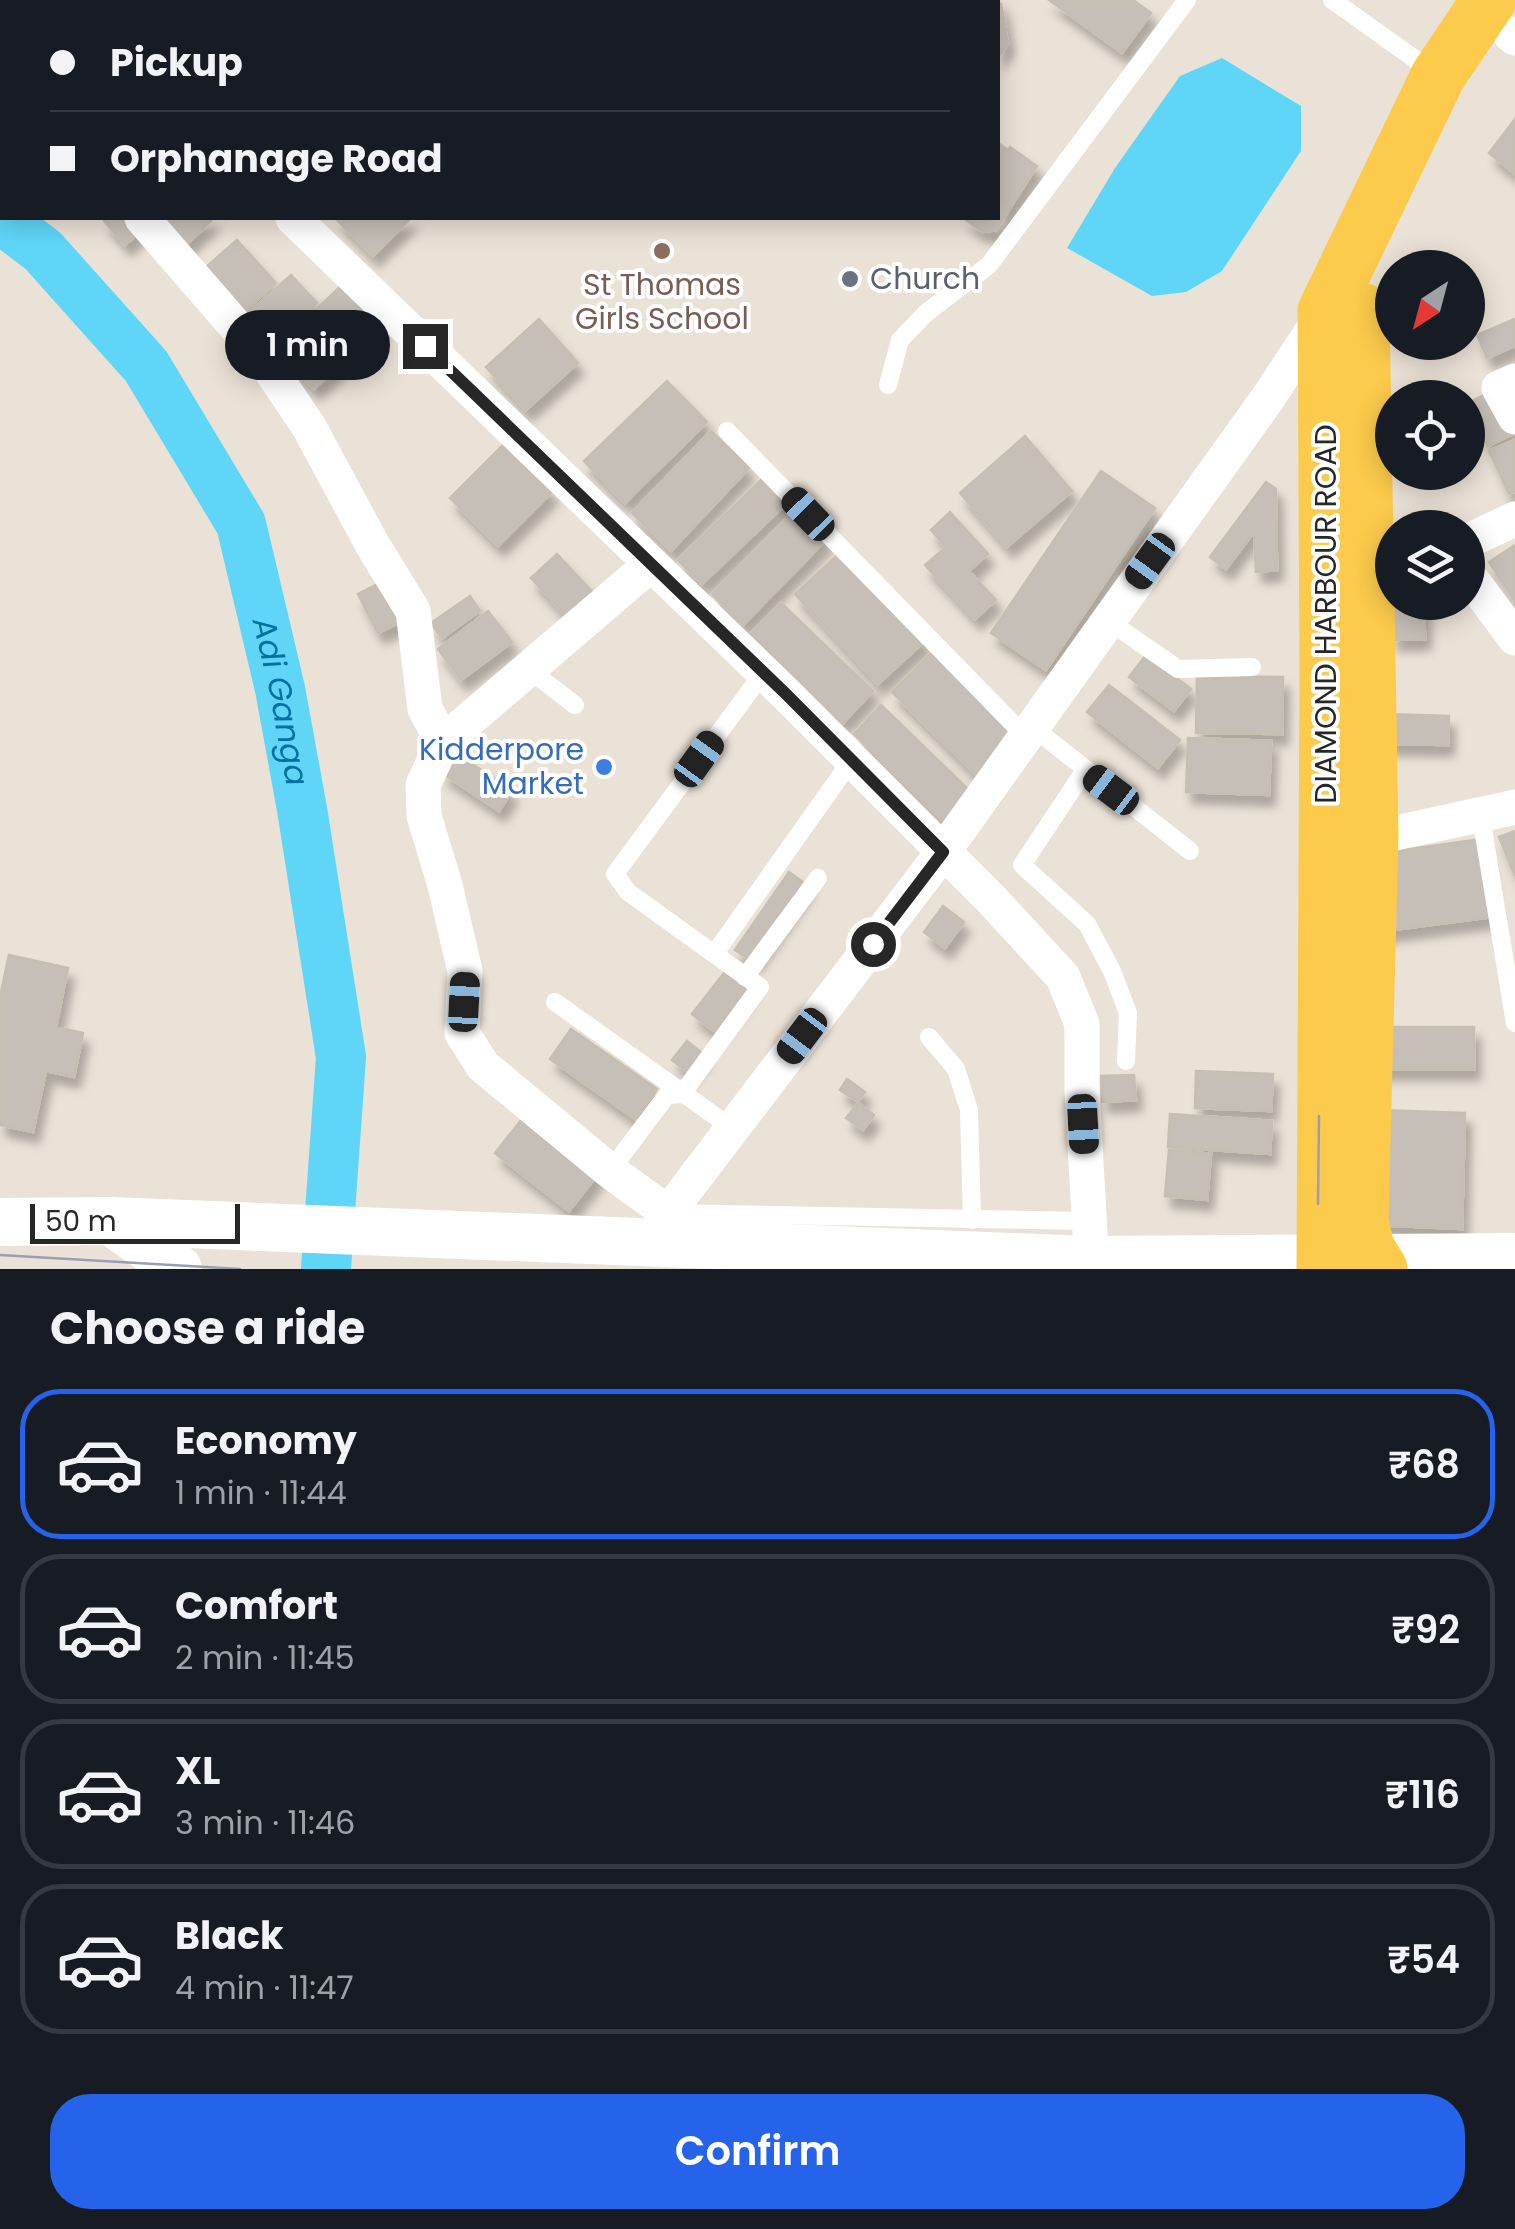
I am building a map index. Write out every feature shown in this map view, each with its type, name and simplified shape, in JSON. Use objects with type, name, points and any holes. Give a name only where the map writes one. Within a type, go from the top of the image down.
[{"type":"main road","name":"DIAMOND HARBOUR ROAD","points":[[1324,1269],[1327,672],[1344,309],[1438,76],[1507,25]]},
{"type":"main road","name":"DIAMOND HARBOUR ROAD","points":[[1375,513],[1344,309],[1507,25]]},
{"type":"main road","name":"DIAMOND HARBOUR ROAD","points":[[1378,620],[1361,1221],[1367,1248],[1380,1269]]},
{"type":"main road","points":[[0,1222],[111,1221],[1089,1260],[1515,1257]]},
{"type":"main road","points":[[111,1221],[178,1269]]},
{"type":"street","points":[[144,220],[259,353],[309,427],[413,611],[425,709],[443,742]]},
{"type":"street","points":[[296,220],[763,673],[1063,977],[1082,1024],[1092,1269]]},
{"type":"street","points":[[650,565],[443,742],[423,785],[424,816],[446,886],[465,972],[462,1034],[483,1066],[610,1171],[668,1213],[943,852],[1268,398],[1344,309]]},
{"type":"street","points":[[1515,380],[1499,388],[1515,417]]},
{"type":"street","points":[[1485,533],[1515,519]]},
{"type":"street","points":[[1485,597],[1515,638]]},
{"type":"street","points":[[1371,834],[1391,834],[1515,807]]},
{"type":"lane","points":[[888,385],[900,340],[926,313],[990,265],[1187,0]]},
{"type":"lane","points":[[1332,0],[1438,76]]},
{"type":"lane","points":[[727,431],[1028,731],[1190,851]]},
{"type":"lane","points":[[1107,620],[1178,669],[1252,668]]},
{"type":"lane","points":[[528,668],[575,705]]},
{"type":"lane","points":[[682,1094],[760,987],[628,892],[615,874],[763,673]]},
{"type":"lane","points":[[715,952],[851,761]]},
{"type":"lane","points":[[1085,770],[1022,865],[1087,924],[1112,970],[1128,1013],[1126,1060]]},
{"type":"lane","points":[[1480,817],[1515,1024]]},
{"type":"lane","points":[[745,977],[818,878]]},
{"type":"lane","points":[[555,1002],[732,1128]]},
{"type":"lane","points":[[928,1037],[956,1069],[969,1110],[972,1220]]},
{"type":"lane","points":[[610,1171],[666,1095],[682,1094]]},
{"type":"lane","points":[[668,1213],[1088,1221]]},
{"type":"water","points":[[1222,58],[1301,106],[1301,151],[1222,271],[1186,292],[1152,296],[1067,248],[1115,168],[1180,76]]},
{"type":"building","points":[[1049,0],[1133,0],[1151,13],[1122,53]]},
{"type":"building","points":[[1000,3],[1001,4],[1008,44],[1000,54]]},
{"type":"building","points":[[1515,119],[1515,174],[1489,153]]},
{"type":"building","points":[[1000,144],[1037,166],[996,230],[983,232],[966,220],[1000,220]]},
{"type":"building","points":[[130,220],[140,232],[125,245],[104,221]]},
{"type":"building","points":[[159,220],[212,220],[185,246]]},
{"type":"building","points":[[337,220],[409,220],[373,256]]},
{"type":"building","points":[[237,240],[276,283],[245,311],[206,267]]},
{"type":"building","points":[[291,275],[317,303],[272,344],[245,316]]},
{"type":"building","points":[[343,284],[383,325],[314,389],[275,348]]},
{"type":"building","points":[[539,319],[578,363],[526,410],[486,367]]},
{"type":"building","points":[[1515,319],[1515,346],[1487,358],[1485,332]]},
{"type":"building","points":[[667,381],[707,422],[625,503],[584,461]]},
{"type":"building","points":[[1496,389],[1515,433],[1488,446],[1485,440],[1485,394]]},
{"type":"building","points":[[711,431],[749,468],[671,551],[632,513]]},
{"type":"building","points":[[1025,436],[1072,491],[1007,547],[960,493]]},
{"type":"building","points":[[1515,440],[1515,492],[1509,494],[1489,451]]},
{"type":"building","points":[[504,444],[552,492],[498,546],[450,498]]},
{"type":"building","points":[[1101,471],[1155,508],[1046,670],[991,633]]},
{"type":"building","points":[[761,480],[785,505],[702,584],[678,560]]},
{"type":"building","points":[[1266,482],[1276,489],[1277,570],[1256,572],[1254,532],[1226,569],[1210,557]]},
{"type":"building","points":[[796,509],[827,539],[743,625],[712,594]]},
{"type":"building","points":[[950,512],[988,554],[969,571],[996,600],[975,619],[925,565],[946,547],[931,530]]},
{"type":"building","points":[[1515,545],[1515,601],[1489,562]]},
{"type":"building","points":[[842,551],[925,641],[878,684],[795,594]]},
{"type":"building","points":[[557,554],[600,600],[574,624],[531,578]]},
{"type":"building","points":[[386,580],[405,620],[378,633],[358,594]]},
{"type":"building","points":[[470,596],[480,611],[442,638],[431,623]]},
{"type":"building","points":[[781,603],[873,691],[843,723],[750,634]]},
{"type":"building","points":[[488,611],[512,642],[461,680],[438,649]]},
{"type":"building","points":[[1392,620],[1424,620],[1425,639],[1392,640]]},
{"type":"building","points":[[933,651],[1020,736],[979,778],[892,692]]},
{"type":"building","points":[[1146,655],[1191,689],[1174,711],[1129,677]]},
{"type":"building","points":[[1197,676],[1283,677],[1282,734],[1196,733]]},
{"type":"building","points":[[1109,685],[1180,740],[1158,768],[1087,712]]},
{"type":"building","points":[[881,705],[973,794],[946,823],[854,734]]},
{"type":"building","points":[[1386,714],[1449,716],[1448,745],[1386,744]]},
{"type":"building","points":[[1188,738],[1271,741],[1269,795],[1186,792]]},
{"type":"building","points":[[456,753],[512,791],[499,811],[442,773]]},
{"type":"building","points":[[1515,831],[1515,876],[1499,837]]},
{"type":"building","points":[[1482,839],[1493,917],[1384,931],[1374,854]]},
{"type":"building","points":[[789,872],[807,885],[753,962],[735,950]]},
{"type":"building","points":[[943,906],[964,922],[945,948],[924,932]]},
{"type":"building","points":[[9,955],[68,968],[56,1027],[83,1033],[74,1077],[46,1071],[33,1132],[0,1125],[0,997]]},
{"type":"building","points":[[727,969],[750,987],[715,1032],[692,1014]]},
{"type":"building","points":[[1376,1027],[1474,1027],[1474,1069],[1376,1069]]},
{"type":"building","points":[[571,1029],[657,1089],[635,1119],[550,1059]]},
{"type":"building","points":[[687,1041],[703,1054],[688,1072],[672,1060]]},
{"type":"building","points":[[1196,1071],[1273,1074],[1271,1111],[1195,1108]]},
{"type":"building","points":[[1134,1075],[1136,1100],[1102,1102],[1101,1076]]},
{"type":"building","points":[[847,1079],[865,1092],[858,1102],[840,1090]]},
{"type":"building","points":[[858,1103],[874,1115],[863,1130],[846,1118]]},
{"type":"building","points":[[1379,1110],[1465,1113],[1462,1229],[1375,1225]]},
{"type":"building","points":[[526,1114],[600,1172],[569,1211],[495,1153]]},
{"type":"building","points":[[1170,1114],[1272,1121],[1270,1154],[1168,1147]]},
{"type":"building","points":[[1169,1150],[1211,1154],[1207,1200],[1165,1196]]},
{"type":"waterway","name":"Adi Ganga","points":[[3,220],[43,251],[146,366],[241,524],[280,689],[341,1057],[326,1269]]},
{"type":"tram line","points":[[1318,1204],[1319,1116]]},
{"type":"tram line","points":[[0,1255],[240,1269]]},
{"type":"place","name":"St Thomas Girls School","points":[[662,251]]},
{"type":"place","name":"Church","points":[[850,279]]},
{"type":"place","name":"Kidderpore Market","points":[[604,767]]},
{"type":"route","points":[[425,346],[786,694],[943,852],[873,944]]}]
